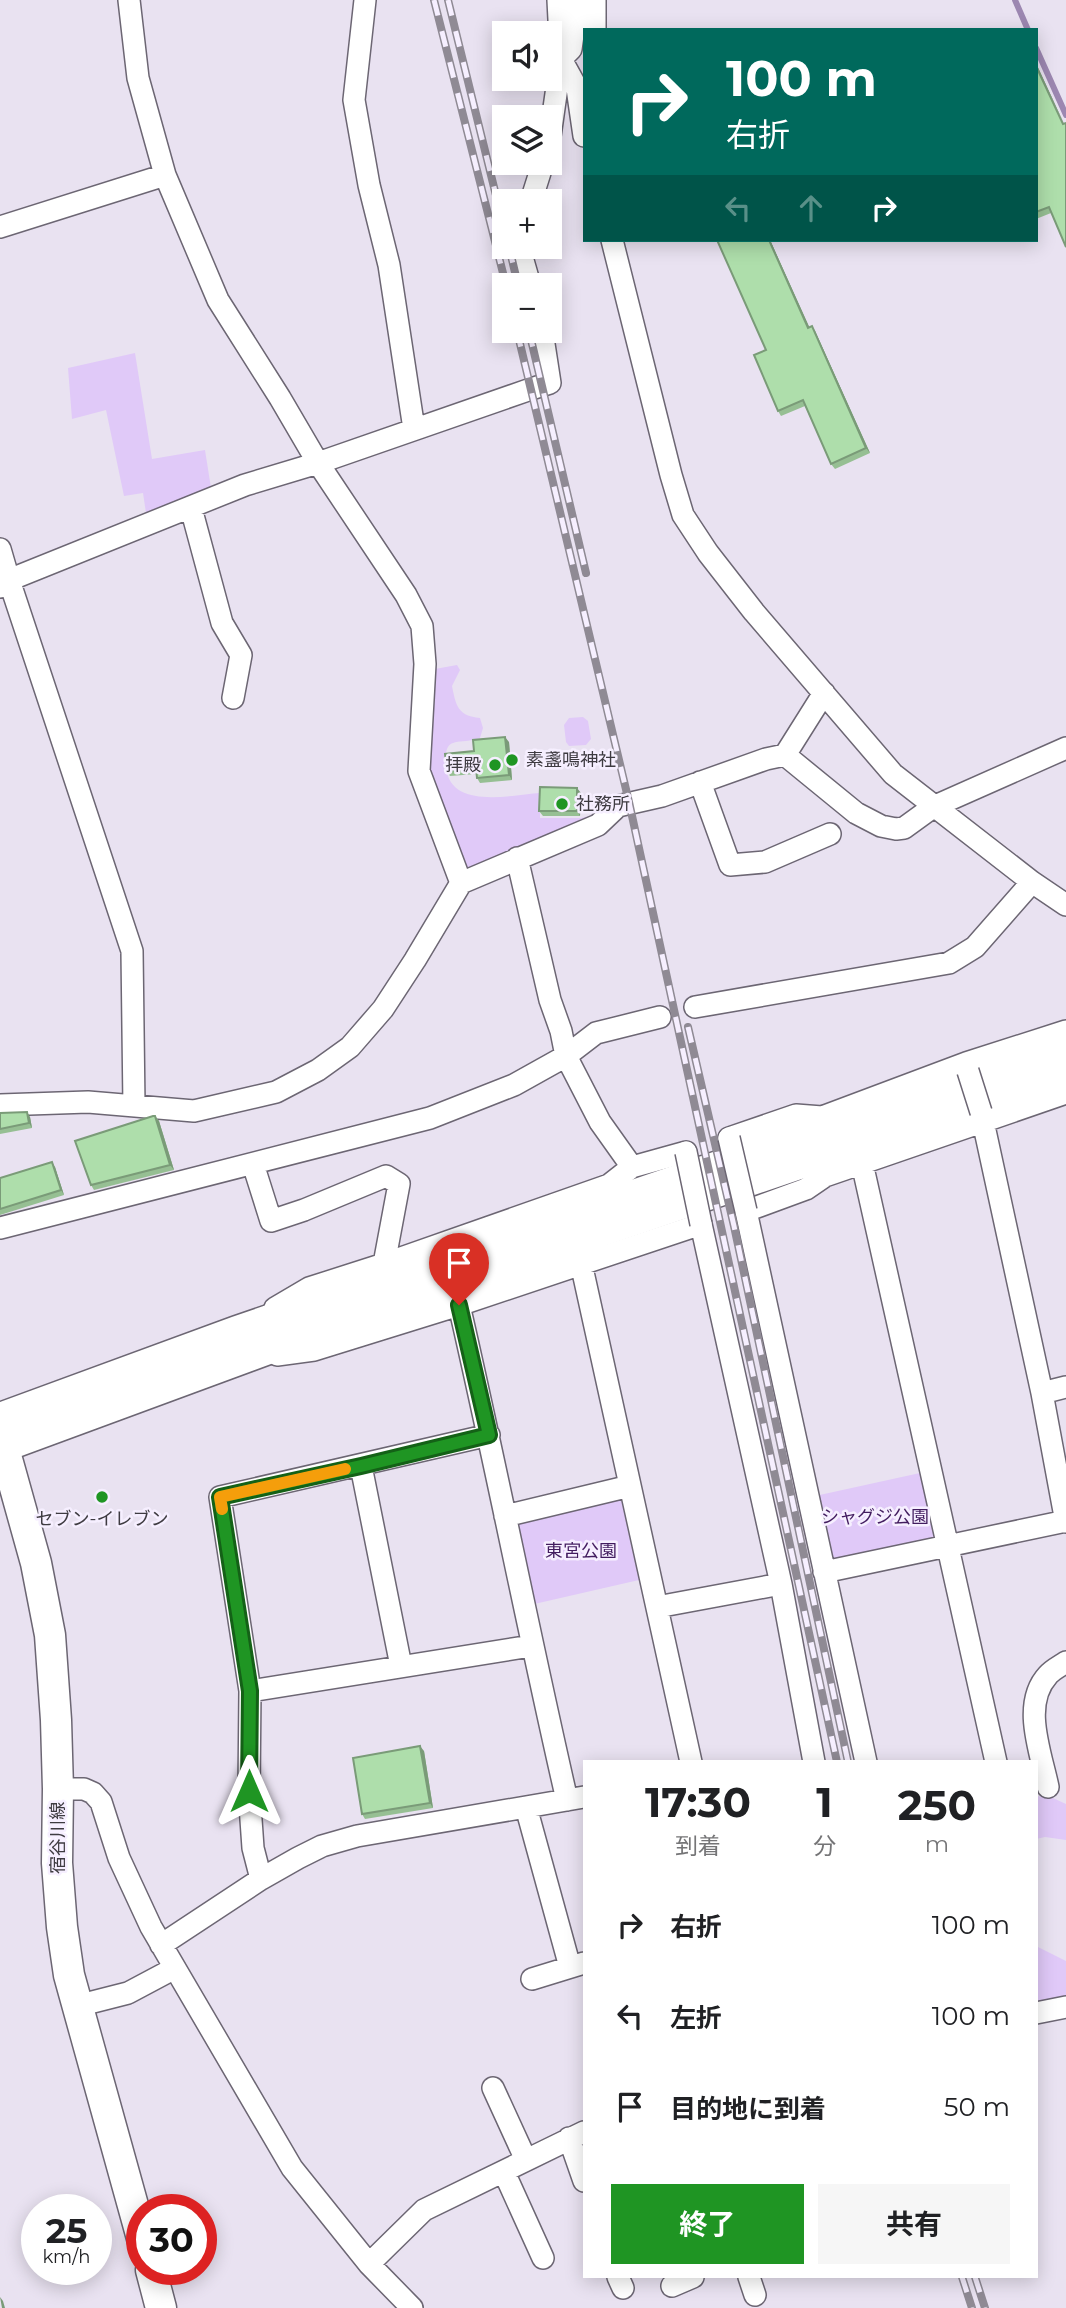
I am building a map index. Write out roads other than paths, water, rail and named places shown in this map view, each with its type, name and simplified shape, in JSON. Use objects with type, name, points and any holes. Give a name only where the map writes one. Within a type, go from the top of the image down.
[{"type":"street","points":[[129,0],[138,78],[165,175],[218,300],[281,398],[318,463],[406,595],[422,626],[425,664],[419,771],[461,883]]},
{"type":"street","points":[[365,0],[354,100],[369,185],[389,265],[414,429]]},
{"type":"street","points":[[558,0],[559,21]]},
{"type":"street","points":[[562,58],[571,49],[578,0]]},
{"type":"street","points":[[595,0],[595,28]]},
{"type":"street","points":[[562,61],[577,88],[583,129]]},
{"type":"street","points":[[0,227],[165,175]]},
{"type":"street","points":[[613,242],[671,475],[683,514],[708,553],[754,612],[893,774],[1032,882],[1066,905]]},
{"type":"street","points":[[4,584],[245,485],[318,463],[550,383],[543,343]]},
{"type":"street","points":[[191,508],[222,622],[241,655],[233,698]]},
{"type":"street","points":[[0,549],[4,584],[132,951],[134,1106]]},
{"type":"street","points":[[0,1105],[88,1102],[194,1111],[276,1093],[318,1070],[350,1047],[383,1009],[461,883],[598,825],[618,806],[662,796],[766,759],[785,755],[824,693]]},
{"type":"street","points":[[785,755],[856,813],[881,826],[896,829],[904,828],[933,807],[1066,748]]},
{"type":"street","points":[[700,782],[730,865],[765,862],[830,834]]},
{"type":"street","points":[[517,858],[566,1056],[600,1122],[632,1167]]},
{"type":"street","points":[[695,1007],[949,963],[975,947],[1032,882]]},
{"type":"street","points":[[0,1228],[430,1118],[514,1085],[566,1056],[596,1033],[660,1017]]},
{"type":"street","points":[[866,1760],[729,1138],[796,1115],[822,1117],[1066,1031]]},
{"type":"street","points":[[1,1436],[239,1345],[1066,1047]]},
{"type":"street","points":[[824,1572],[1066,1522],[1042,1393],[982,1117],[967,1067]]},
{"type":"street","points":[[239,1345],[423,1292],[1066,1073]]},
{"type":"street","points":[[746,1211],[806,1189],[825,1176],[982,1117],[1066,1093]]},
{"type":"street","points":[[239,1345],[309,1288],[609,1185],[632,1167],[686,1152],[781,1584],[814,1760]]},
{"type":"street","points":[[862,1163],[996,1760]]},
{"type":"street","points":[[253,1164],[271,1221],[386,1176],[399,1184],[384,1264]]},
{"type":"street","points":[[239,1345],[314,1350],[459,1305],[701,1224]]},
{"type":"street","points":[[581,1263],[691,1760]]},
{"type":"street","points":[[161,1945],[261,1879],[322,1846],[345,1839],[580,1799],[531,1646],[489,1435],[459,1305]]},
{"type":"street","points":[[1042,1393],[1066,1387]]},
{"type":"street","points":[[261,1879],[253,1849],[249,1791],[250,1691],[220,1497],[489,1435]]},
{"type":"street","name":"宿谷川線","points":[[1,1436],[36,1563],[50,1634],[56,1720],[57,1863],[69,1975],[130,2194]]},
{"type":"street","points":[[361,1466],[401,1666]]},
{"type":"street","points":[[505,1516],[630,1486]]},
{"type":"street","points":[[657,1607],[781,1584]]},
{"type":"street","points":[[250,1691],[531,1646]]},
{"type":"street","points":[[1050,1788],[1035,1721],[1035,1698],[1048,1675],[1066,1662]]},
{"type":"street","points":[[58,1789],[84,1789],[93,1793],[101,1802],[126,1874],[161,1945],[292,2168],[369,2264],[412,2308]]},
{"type":"street","points":[[526,1807],[577,1965],[532,1979]]},
{"type":"street","points":[[77,2006],[128,1993],[175,1968]]},
{"type":"street","points":[[1038,2013],[1066,2007]]},
{"type":"street","points":[[493,2088],[526,2160]]},
{"type":"street","points":[[369,2264],[424,2210],[577,2135],[583,2174]]},
{"type":"street","points":[[504,2172],[543,2258]]},
{"type":"street","points":[[672,2286],[691,2278]]},
{"type":"street","points":[[155,2285],[161,2308]]},
{"type":"waterway","points":[[1015,0],[1027,28]]},
{"type":"waterway","points":[[1038,52],[1066,115]]},
{"type":"railway","points":[[434,0],[503,273]]},
{"type":"railway","points":[[448,0],[494,189]]},
{"type":"railway","points":[[512,259],[515,273]]},
{"type":"railway","points":[[520,343],[629,802],[837,1760]]},
{"type":"railway","points":[[532,343],[586,573]]},
{"type":"railway","points":[[688,1027],[734,1226],[848,1760]]},
{"type":"railway","points":[[962,2278],[972,2308]]},
{"type":"railway","points":[[975,2278],[985,2308]]},
{"type":"place","name":"素盞鳴神社","points":[[512,760]]},
{"type":"place","name":"拝殿","points":[[495,765]]},
{"type":"place","name":"社務所","points":[[562,804]]},
{"type":"place","name":"セブン-イレブン","points":[[102,1497]]},
{"type":"park label","name":"シャグジ公園","points":[[875,1517]]},
{"type":"park label","name":"東宮公園","points":[[581,1551]]}]
